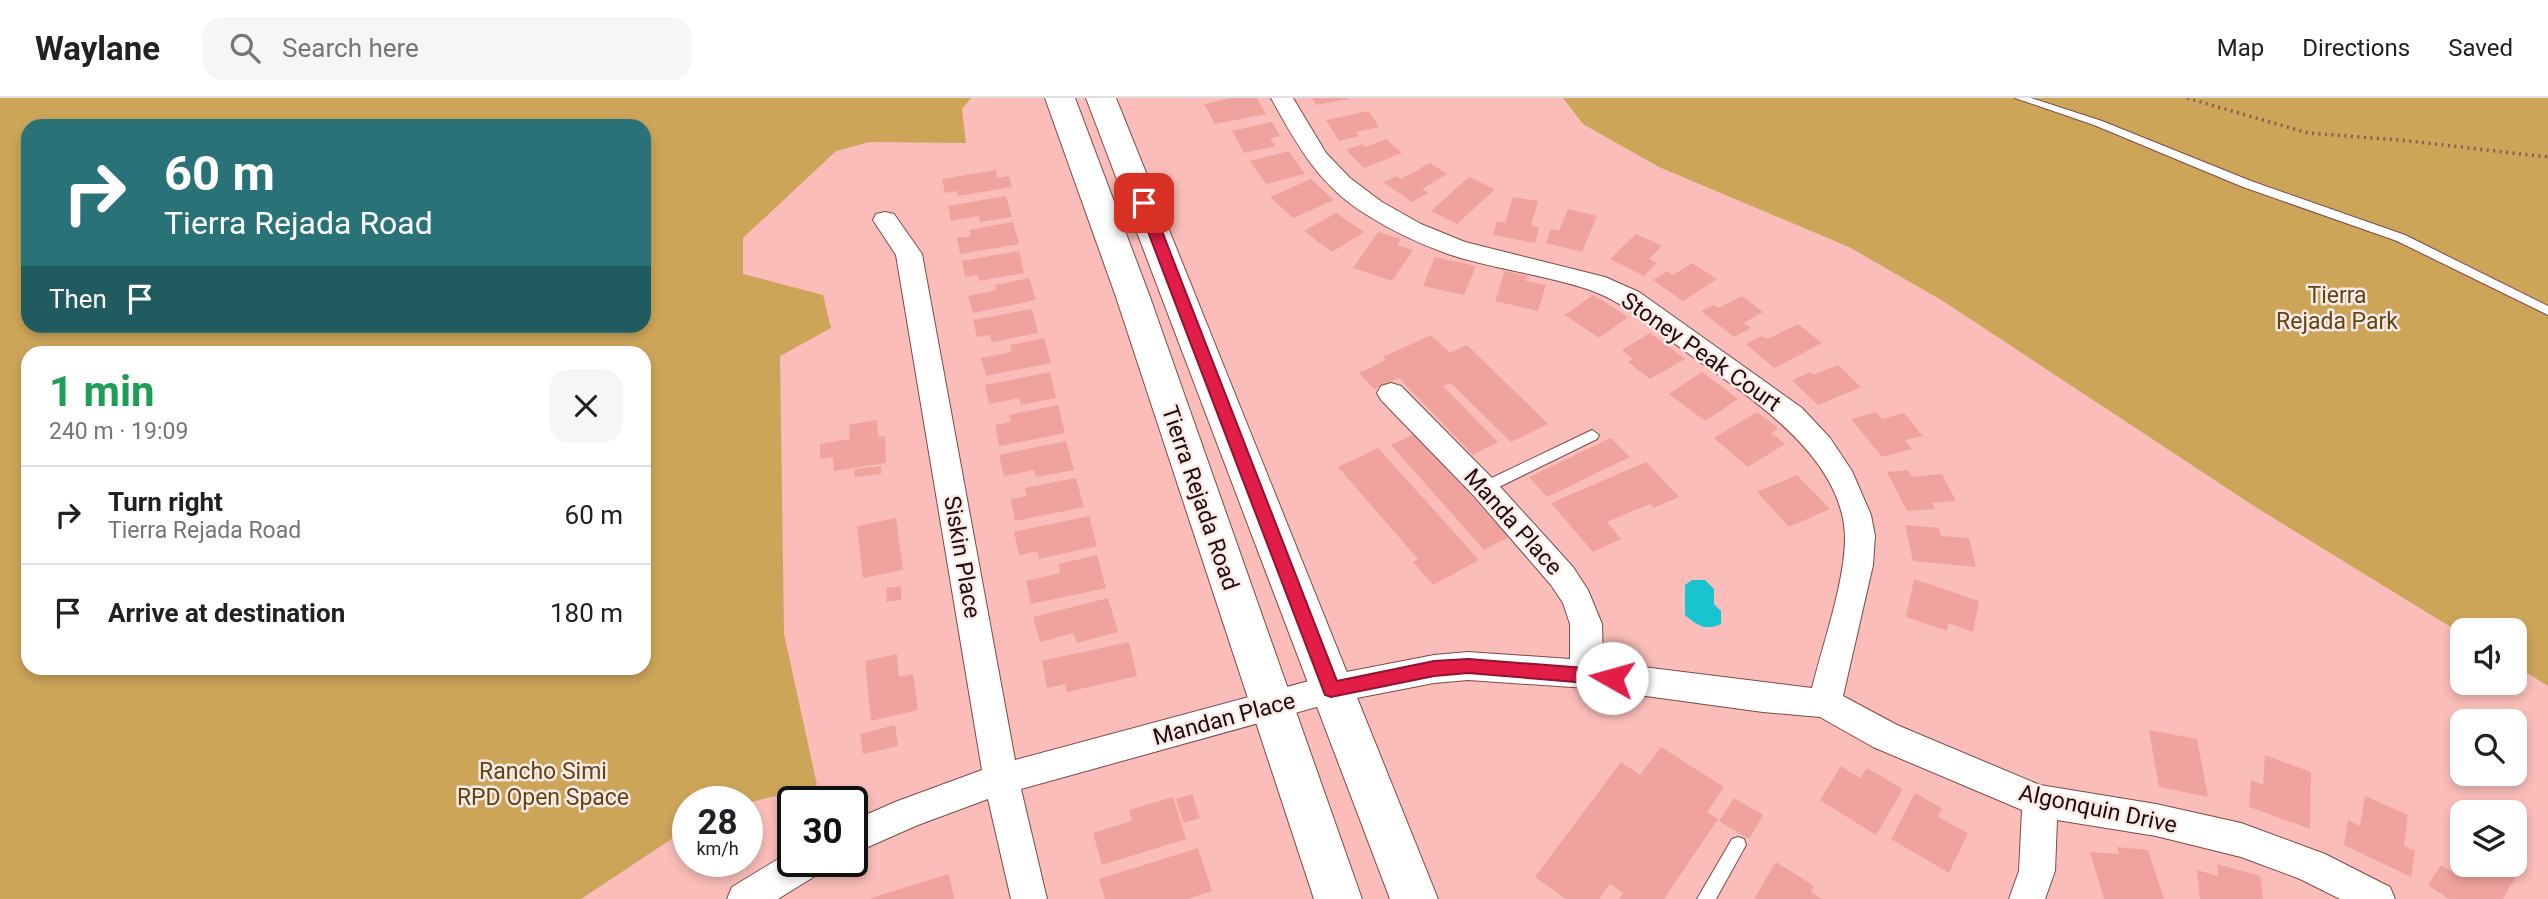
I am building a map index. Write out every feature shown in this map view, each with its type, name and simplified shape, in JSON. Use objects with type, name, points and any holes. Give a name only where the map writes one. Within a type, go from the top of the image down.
[{"type":"main road","name":"Tierra Rejada Road","points":[[1060,98],[1101,206],[1338,899]]},
{"type":"main road","points":[[1101,98],[1414,899]]},
{"type":"street","name":"Stoney Peak Court","points":[[1282,98],[1316,157],[1341,184],[1373,208],[1412,230],[1457,248],[1571,275],[1630,298],[1792,415],[1820,446],[1842,479],[1856,515],[1860,536],[1858,565],[1825,703]]},
{"type":"street","name":"Siskin Place","points":[[885,220],[909,254],[1000,779],[1029,899]]},
{"type":"street","name":"Manda Place","points":[[1391,393],[1485,488],[1562,576],[1577,599],[1586,624],[1587,674]]},
{"type":"street","name":"Mandan Place","points":[[868,831],[907,813],[1000,779],[1331,689],[1434,669],[1468,666],[1587,674],[1763,698],[1825,703]]},
{"type":"street","name":"Algonquin Drive","points":[[1825,703],[1885,736],[1994,784],[2040,801],[2156,820],[2241,840],[2312,866],[2377,899]]},
{"type":"street","points":[[2027,899],[2037,871],[2040,801]]},
{"type":"street","points":[[745,899],[781,877]]},
{"type":"lane","points":[[2020,98],[2098,123],[2247,184],[2401,238],[2548,311]]},
{"type":"lane","points":[[1485,488],[1592,435]]},
{"type":"lane","points":[[1706,899],[1738,845]]},
{"type":"path","points":[[2187,98],[2308,133],[2400,140],[2548,157]]},
{"type":"green space","name":"Rancho Simi RPD Open Space","points":[[0,98],[971,98],[962,109],[966,143],[869,142],[836,151],[743,238],[743,274],[823,295],[831,328],[780,356],[784,634],[817,785],[777,786],[777,795],[763,799],[763,786],[672,786],[672,839],[581,899],[0,899]]},
{"type":"green space","name":"Tierra Rejada Park","points":[[1563,98],[2548,98],[2548,686],[2527,673],[2527,618],[2450,618],[2450,627],[2254,506],[1943,301],[1849,247],[1659,167],[1583,124]]},
{"type":"water","points":[[1692,580],[1705,580],[1714,589],[1714,604],[1721,611],[1721,624],[1702,626],[1685,615],[1685,585]]},
{"type":"building","points":[[1232,98],[1257,98],[1266,114],[1215,124],[1204,104]]},
{"type":"building","points":[[1312,98],[1348,98],[1348,99],[1316,105]]},
{"type":"building","points":[[1369,111],[1379,127],[1356,132],[1359,136],[1339,141],[1326,120]]},
{"type":"building","points":[[1272,122],[1280,136],[1270,138],[1275,146],[1244,153],[1232,131]]},
{"type":"building","points":[[1386,139],[1402,153],[1364,168],[1346,150],[1362,144],[1365,147]]},
{"type":"building","points":[[1289,151],[1305,174],[1266,184],[1250,161]]},
{"type":"building","points":[[1430,163],[1447,174],[1422,189],[1428,193],[1412,202],[1383,182],[1396,176],[1401,179]]},
{"type":"building","points":[[996,170],[997,178],[1009,176],[1012,187],[958,196],[957,191],[945,193],[942,179]]},
{"type":"building","points":[[1469,177],[1495,189],[1457,224],[1431,211]]},
{"type":"building","points":[[1311,179],[1334,200],[1293,218],[1270,197]]},
{"type":"building","points":[[1006,196],[1012,217],[980,222],[979,216],[951,221],[948,206]]},
{"type":"building","points":[[1513,197],[1538,201],[1531,226],[1539,227],[1535,243],[1493,235],[1497,221],[1505,223]]},
{"type":"building","points":[[1568,209],[1597,216],[1582,252],[1546,243],[1551,229],[1559,231]]},
{"type":"building","points":[[1336,213],[1364,232],[1332,252],[1304,231]]},
{"type":"building","points":[[1013,222],[1019,244],[960,254],[957,238],[971,236],[969,230]]},
{"type":"building","points":[[1378,232],[1401,239],[1397,245],[1413,250],[1392,281],[1353,268]]},
{"type":"building","points":[[1636,234],[1662,246],[1649,259],[1657,263],[1644,276],[1610,259]]},
{"type":"building","points":[[1019,251],[1024,273],[979,281],[978,275],[965,277],[962,261]]},
{"type":"building","points":[[1435,257],[1476,266],[1464,295],[1423,286]]},
{"type":"building","points":[[1692,263],[1717,279],[1683,301],[1653,280],[1667,271],[1673,275]]},
{"type":"building","points":[[1505,271],[1528,276],[1526,281],[1546,285],[1538,311],[1495,301]]},
{"type":"building","points":[[1029,278],[1036,300],[973,313],[968,296],[997,290],[995,285]]},
{"type":"building","points":[[1593,295],[1628,317],[1599,338],[1565,315]]},
{"type":"building","points":[[1742,296],[1763,312],[1744,323],[1751,328],[1734,337],[1701,311],[1713,305],[1718,308]]},
{"type":"building","points":[[1032,309],[1038,333],[992,342],[990,335],[977,337],[973,320]]},
{"type":"building","points":[[1798,324],[1822,343],[1774,368],[1746,344],[1762,336],[1767,339]]},
{"type":"building","points":[[1650,333],[1685,359],[1650,379],[1628,362],[1633,359],[1622,350]]},
{"type":"building","points":[[1431,335],[1450,353],[1467,345],[1548,424],[1511,442],[1451,383],[1443,386],[1498,442],[1473,455],[1399,378],[1374,389],[1359,373],[1386,360],[1383,357]]},
{"type":"building","points":[[1044,338],[1051,363],[986,376],[981,358],[1012,352],[1010,345]]},
{"type":"building","points":[[1838,365],[1861,387],[1818,405],[1792,380],[1810,372],[1813,375]]},
{"type":"building","points":[[1050,372],[1056,398],[1021,405],[1019,398],[989,404],[985,385]]},
{"type":"building","points":[[1702,372],[1738,399],[1705,421],[1669,394]]},
{"type":"building","points":[[1058,405],[1065,433],[999,446],[995,425],[1011,422],[1009,415]]},
{"type":"building","points":[[1757,412],[1778,428],[1771,433],[1785,444],[1748,467],[1714,438]]},
{"type":"building","points":[[1876,412],[1882,419],[1904,413],[1923,436],[1905,440],[1912,449],[1882,457],[1851,419]]},
{"type":"building","points":[[877,420],[878,437],[885,436],[886,463],[834,471],[833,457],[820,459],[820,444],[850,439],[849,425]]},
{"type":"building","points":[[1414,434],[1509,537],[1484,550],[1391,445]]},
{"type":"building","points":[[1611,438],[1630,457],[1547,497],[1529,477]]},
{"type":"building","points":[[1066,441],[1074,470],[1036,477],[1034,470],[1004,476],[999,455]]},
{"type":"building","points":[[1378,448],[1479,560],[1433,585],[1413,562],[1418,559],[1338,467]]},
{"type":"building","points":[[1646,462],[1679,497],[1654,508],[1650,504],[1607,522],[1621,539],[1593,552],[1551,503]]},
{"type":"building","points":[[881,466],[881,474],[855,477],[855,469]]},
{"type":"building","points":[[1908,470],[1912,477],[1942,474],[1956,501],[1932,503],[1935,509],[1907,511],[1887,472]]},
{"type":"building","points":[[1797,475],[1830,509],[1789,527],[1757,492]]},
{"type":"building","points":[[1076,478],[1084,507],[1015,521],[1011,499],[1027,496],[1025,488]]},
{"type":"building","points":[[1089,516],[1097,546],[1039,559],[1037,551],[1019,555],[1014,532]]},
{"type":"building","points":[[896,518],[903,570],[863,578],[857,526]]},
{"type":"building","points":[[1905,525],[1939,528],[1941,536],[1969,538],[1976,567],[1913,561]]},
{"type":"building","points":[[1097,555],[1106,588],[1031,604],[1026,581],[1060,573],[1059,564]]},
{"type":"building","points":[[1914,579],[1979,601],[1973,632],[1948,623],[1947,631],[1906,617]]},
{"type":"building","points":[[901,586],[901,600],[886,602],[887,588]]},
{"type":"building","points":[[1108,598],[1118,632],[1077,643],[1073,633],[1040,642],[1033,617]]},
{"type":"building","points":[[1129,642],[1137,676],[1067,692],[1065,684],[1047,688],[1042,661]]},
{"type":"building","points":[[897,654],[899,677],[913,674],[918,710],[871,721],[865,661]]},
{"type":"building","points":[[895,725],[898,746],[863,754],[860,734]]},
{"type":"building","points":[[2149,730],[2197,739],[2208,797],[2159,787]]},
{"type":"building","points":[[1661,747],[1724,787],[1707,812],[1718,819],[1664,899],[1619,899],[1623,893],[1610,884],[1599,899],[1566,899],[1535,877],[1621,762],[1640,775]]},
{"type":"building","points":[[2265,755],[2311,772],[2310,829],[2249,807],[2251,780],[2263,785]]},
{"type":"building","points":[[1841,766],[1860,778],[1867,768],[1903,789],[1876,835],[1820,800]]},
{"type":"building","points":[[1915,793],[1942,808],[1938,817],[1968,833],[1949,873],[1891,839]]},
{"type":"building","points":[[1192,794],[1200,818],[1184,823],[1176,799]]},
{"type":"building","points":[[2365,796],[2408,815],[2404,846],[2415,851],[2411,877],[2344,845],[2348,820],[2360,826]]},
{"type":"building","points":[[1173,797],[1186,839],[1102,865],[1093,833],[1132,821],[1129,810]]},
{"type":"building","points":[[1734,798],[1763,815],[1749,839],[1719,821]]},
{"type":"building","points":[[2117,847],[2148,850],[2164,899],[2104,899],[2090,852],[2119,854]]},
{"type":"building","points":[[1198,848],[1212,891],[1187,899],[1105,899],[1099,879]]},
{"type":"building","points":[[1776,862],[1814,886],[1811,892],[1822,899],[1754,899]]},
{"type":"building","points":[[2217,864],[2260,876],[2263,899],[2200,899],[2197,870],[2218,876]]},
{"type":"building","points":[[2441,865],[2450,871],[2450,877],[2515,878],[2503,899],[2449,899],[2428,885]]},
{"type":"building","points":[[949,874],[954,899],[871,899],[871,898]]},
{"type":"route","points":[[1144,203],[1331,689],[1434,669],[1468,666],[1612,678]]}]
